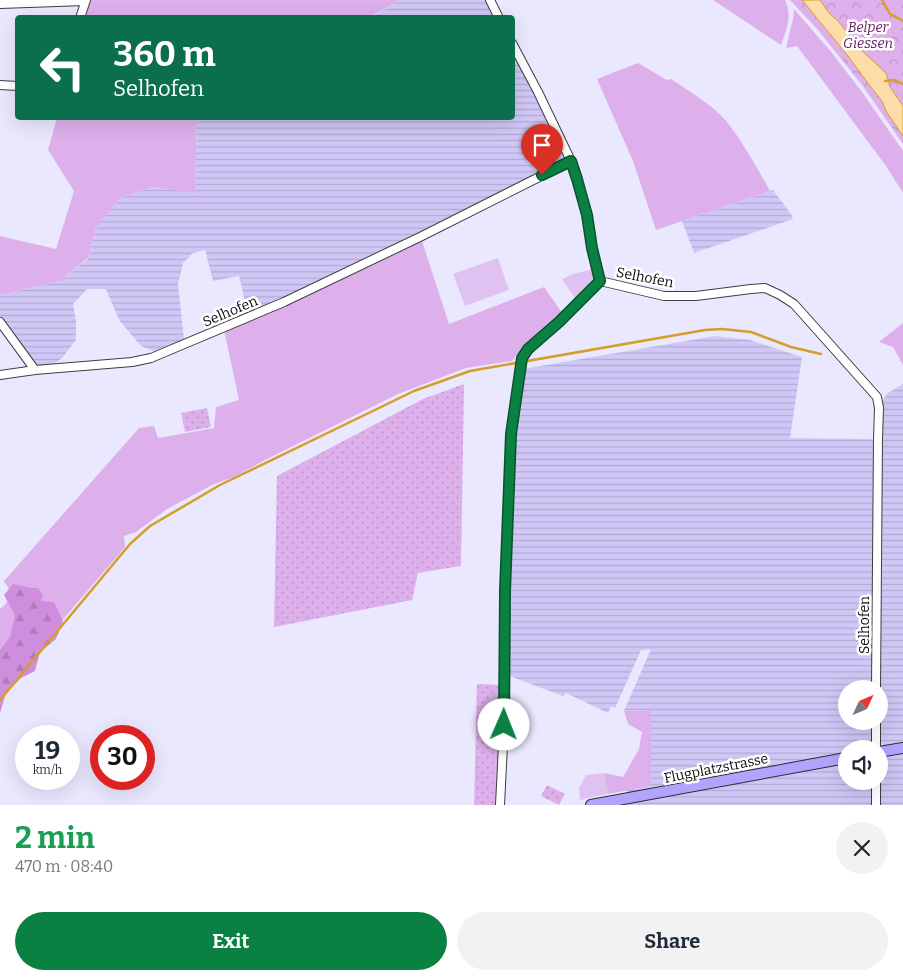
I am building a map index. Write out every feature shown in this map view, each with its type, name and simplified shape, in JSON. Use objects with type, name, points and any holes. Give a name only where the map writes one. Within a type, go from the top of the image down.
[{"type":"street","points":[[490,0],[498,15]]},
{"type":"street","points":[[0,4],[85,1],[81,15]]},
{"type":"street","points":[[515,49],[571,161]]},
{"type":"street","points":[[0,85],[15,86]]},
{"type":"street","name":"Selhofen","points":[[0,375],[35,370],[132,362],[151,358],[318,285],[422,236],[571,161],[587,215],[600,281],[664,296],[696,296],[765,288],[794,304],[877,397],[879,408],[876,680]]},
{"type":"street","points":[[500,805],[504,725],[505,591],[511,434],[522,358],[528,349],[559,322],[600,281]]},
{"type":"street","points":[[0,322],[35,370]]},
{"type":"street","points":[[888,750],[903,748]]},
{"type":"street","name":"Flugplatzstrasse","points":[[591,805],[838,759]]},
{"type":"street","points":[[876,790],[876,805]]},
{"type":"shaded area","points":[[400,0],[487,0],[494,15],[375,15]]},
{"type":"shaded area","points":[[802,0],[820,0],[859,48],[886,73],[890,87],[903,106],[903,136],[886,111],[882,101]]},
{"type":"shaded area","points":[[515,53],[565,158],[563,161],[293,294],[248,314],[239,276],[213,281],[205,250],[193,253],[183,263],[178,284],[184,339],[154,351],[141,346],[119,320],[106,289],[87,289],[73,304],[76,320],[76,340],[62,358],[51,366],[42,367],[32,361],[0,317],[0,295],[59,281],[88,259],[96,228],[120,198],[153,187],[195,192],[197,120],[515,120]]},
{"type":"shaded area","points":[[773,190],[793,219],[694,253],[682,221]]},
{"type":"shaded area","points":[[498,258],[509,290],[465,306],[453,274]]},
{"type":"shaded area","points":[[593,269],[595,282],[576,300],[562,279]]},
{"type":"shaded area","points":[[715,336],[750,340],[802,357],[790,438],[871,439],[875,442],[874,680],[838,680],[838,730],[874,730],[873,740],[838,740],[838,755],[627,795],[627,790],[651,786],[651,710],[624,711],[651,649],[641,650],[615,708],[611,706],[608,713],[566,693],[563,696],[507,675],[514,438],[523,369]]},
{"type":"shaded area","points":[[903,384],[903,745],[888,747],[888,740],[879,739],[879,730],[888,730],[888,680],[879,680],[881,438],[883,399],[888,393]]},
{"type":"shaded area","points":[[903,754],[903,805],[611,805],[838,765],[838,790],[888,790],[888,756]]},
{"type":"shaded area","points":[[604,773],[608,794],[580,800],[579,788],[586,775]]},
{"type":"green space","points":[[90,0],[400,0],[374,15],[86,15]]},
{"type":"green space","points":[[713,0],[785,0],[789,17],[781,45]]},
{"type":"green space","name":"Belper Giessen","points":[[790,0],[903,0],[903,144],[862,85],[818,30]]},
{"type":"green space","points":[[794,9],[832,53],[862,92],[903,151],[903,193],[886,166],[797,46],[786,48]]},
{"type":"green space","points":[[638,63],[667,80],[671,79],[715,110],[727,122],[744,146],[770,191],[656,230],[633,161],[597,79]]},
{"type":"green space","points":[[56,120],[197,120],[195,193],[153,187],[120,198],[96,228],[88,258],[59,281],[0,295],[0,236],[56,249],[74,191],[48,150]]},
{"type":"green space","points":[[422,241],[449,324],[544,287],[563,314],[518,353],[512,361],[466,368],[398,394],[234,477],[214,484],[167,509],[136,532],[124,536],[125,547],[0,693],[0,609],[12,594],[4,581],[139,428],[154,426],[158,438],[214,428],[216,407],[239,400],[224,330]]},
{"type":"green space","points":[[903,323],[903,365],[893,347],[879,342]]},
{"type":"green space","points":[[464,384],[461,566],[418,573],[412,600],[274,627],[277,476],[423,399]]},
{"type":"green space","points":[[207,408],[211,427],[185,432],[181,413]]},
{"type":"green space","points":[[13,584],[38,588],[43,595],[41,601],[54,602],[63,621],[56,639],[40,652],[35,671],[21,678],[6,693],[0,713],[0,650],[10,637],[15,615],[4,595]]},
{"type":"green space","points":[[477,684],[501,685],[497,805],[474,805]]},
{"type":"green space","points":[[651,710],[651,786],[608,794],[604,773],[623,777],[639,749],[642,732],[628,724],[624,711]]},
{"type":"green space","points":[[547,785],[565,794],[559,805],[541,796]]},
{"type":"waterway","points":[[882,0],[890,14],[903,21]]},
{"type":"waterway","points":[[885,81],[894,80],[903,84]]},
{"type":"waterway","points":[[0,700],[130,544],[150,526],[220,485],[414,391],[470,371],[705,330],[722,329],[751,332],[791,347],[821,354]]},
{"type":"route","points":[[504,725],[505,591],[511,434],[522,358],[528,349],[559,322],[600,281],[587,215],[571,161],[542,175]]}]
